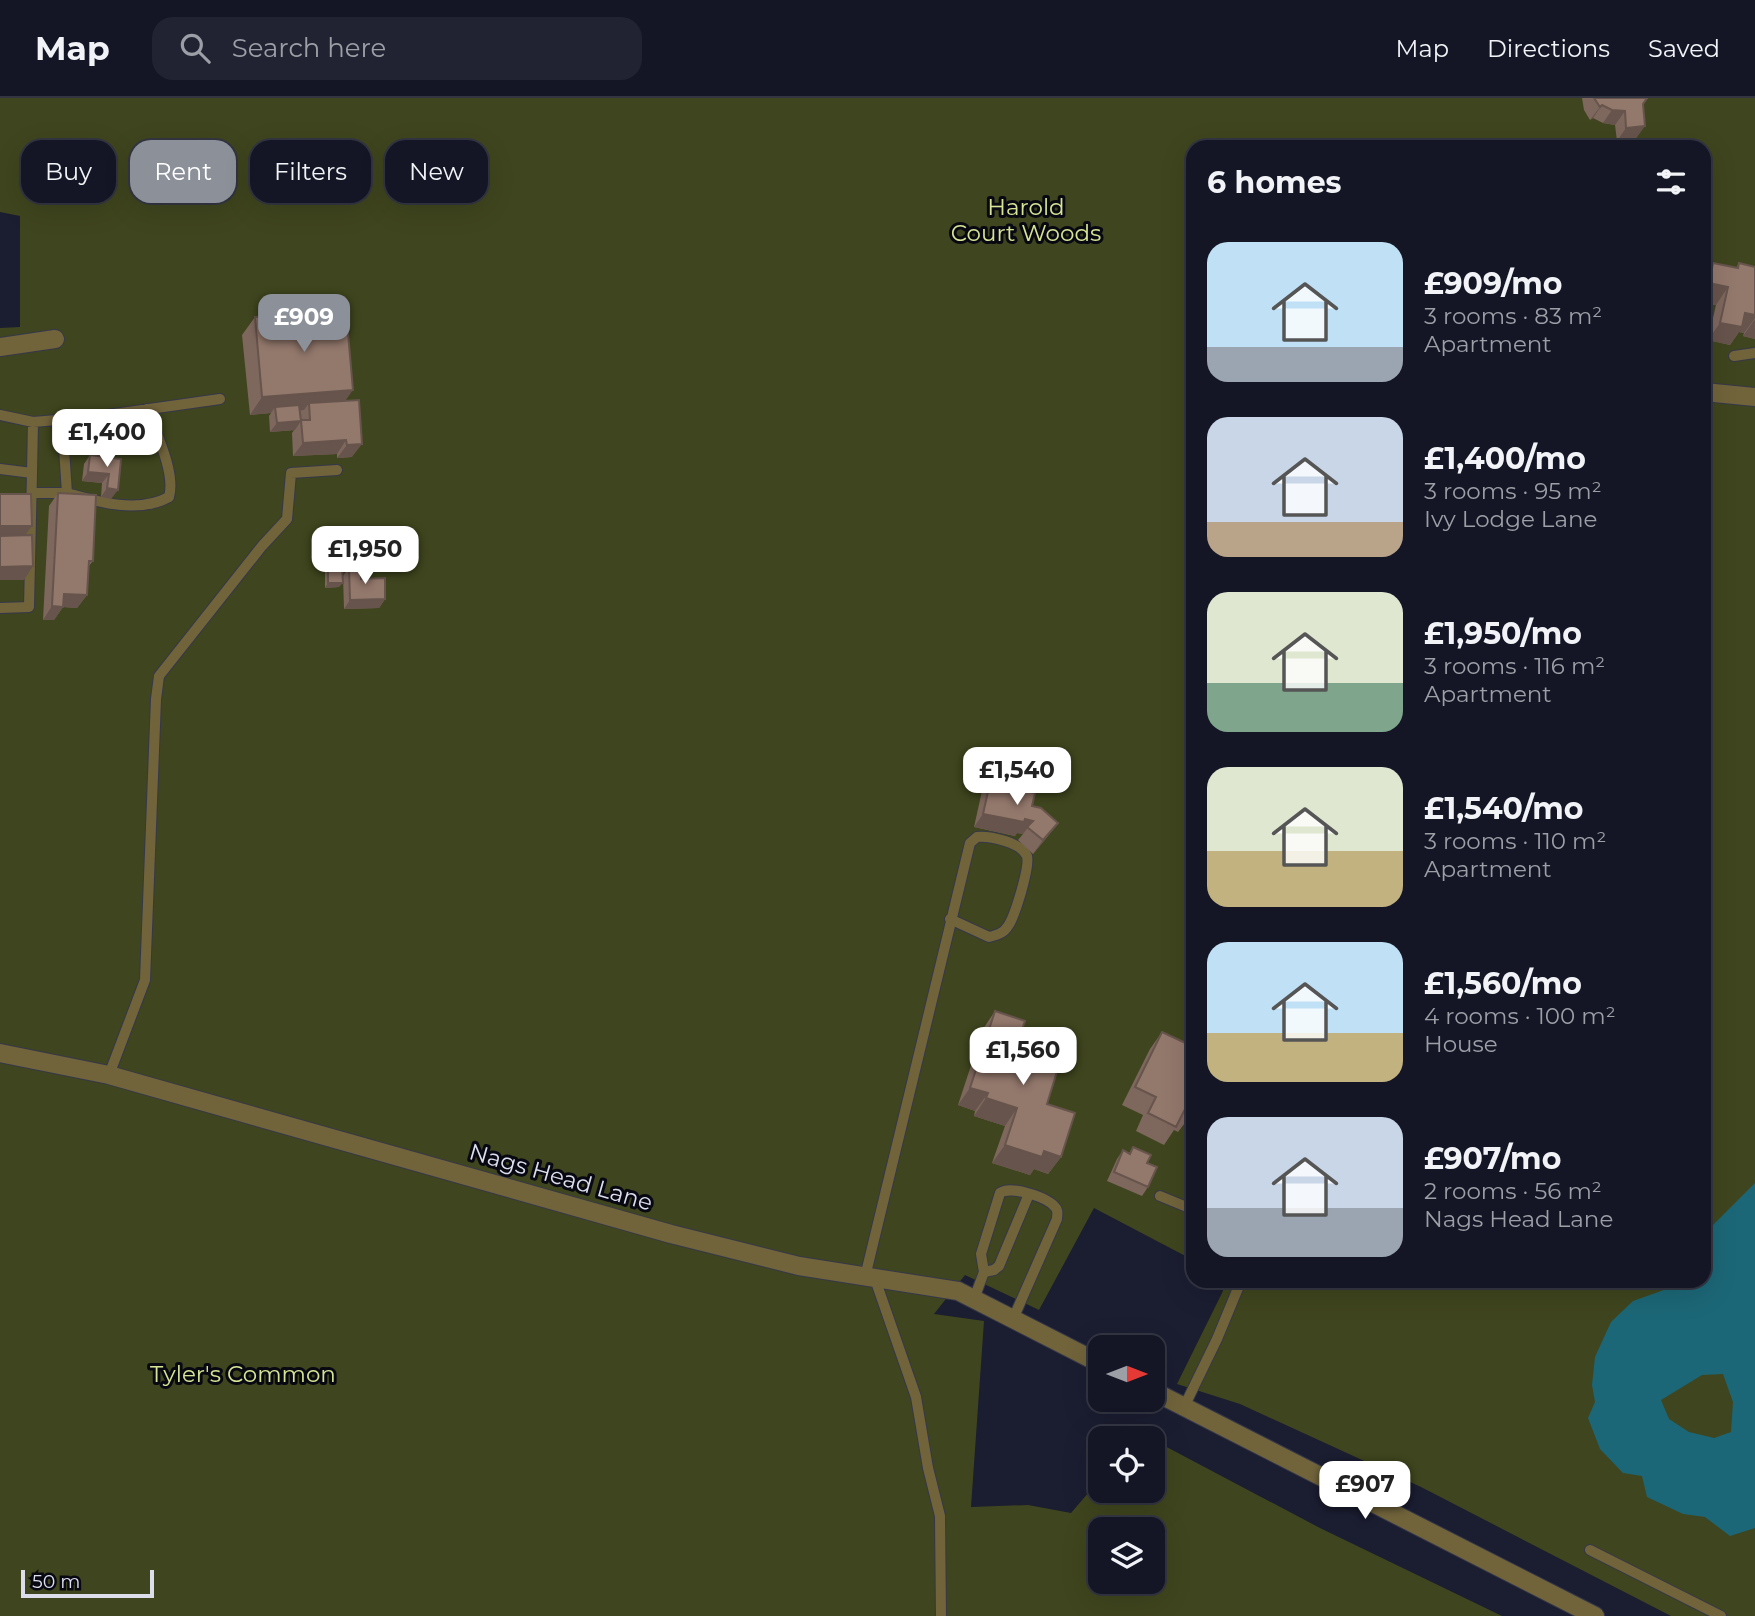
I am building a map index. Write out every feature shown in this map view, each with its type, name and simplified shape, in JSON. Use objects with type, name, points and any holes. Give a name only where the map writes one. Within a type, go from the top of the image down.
[{"type":"street","points":[[0,347],[55,339]]},
{"type":"street","points":[[1711,393],[1755,397]]},
{"type":"street","name":"Nags Head Lane","points":[[0,1053],[109,1075],[671,1234],[799,1266],[958,1291],[1088,1358]]},
{"type":"street","points":[[1166,1398],[1595,1616]]},
{"type":"lane","points":[[1734,356],[1755,353]]},
{"type":"lane","points":[[0,415],[33,422],[220,398]]},
{"type":"lane","points":[[32,493],[67,493],[108,505],[137,504],[169,497],[171,479],[147,409]]},
{"type":"lane","points":[[62,419],[67,493]]},
{"type":"lane","points":[[0,608],[29,607],[33,422]]},
{"type":"lane","points":[[0,469],[32,473]]},
{"type":"lane","points":[[109,1075],[145,980],[159,676],[262,546],[287,519],[291,473],[337,470]]},
{"type":"lane","points":[[941,1616],[940,1516],[928,1468],[916,1397],[870,1278],[950,919],[971,840],[986,837],[1022,849],[1028,860],[1027,869],[1012,920],[1004,931],[989,937],[950,919]]},
{"type":"lane","points":[[974,1299],[984,1272],[981,1254],[1000,1193],[1010,1189],[1054,1205],[1058,1213],[1057,1219],[1013,1320]]},
{"type":"lane","points":[[984,1272],[999,1266],[1029,1194]]},
{"type":"lane","points":[[1160,1196],[1186,1207]]},
{"type":"lane","points":[[1184,1407],[1238,1288]]},
{"type":"lane","points":[[1590,1550],[1721,1616]]},
{"type":"green space","points":[[0,98],[1755,98],[1755,1616],[1671,1616],[1421,1487],[1240,1404],[1177,1384],[1222,1288],[1711,1288],[1711,140],[1186,140],[1186,1256],[1094,1208],[1039,1310],[965,1275],[934,1314],[984,1321],[971,1507],[1028,1505],[1071,1513],[1088,1493],[1088,1503],[1165,1503],[1165,1446],[1320,1528],[1502,1616],[0,1616],[0,328],[20,327],[20,216],[0,212]]},
{"type":"shaded area","points":[[1755,1183],[1755,1528],[1730,1536],[1705,1517],[1683,1514],[1647,1497],[1642,1476],[1623,1473],[1600,1449],[1588,1418],[1595,1402],[1592,1385],[1595,1357],[1611,1322],[1633,1301],[1664,1290],[1711,1288],[1711,1227]],"holes":[[[1723,1374],[1733,1402],[1731,1432],[1714,1438],[1689,1432],[1669,1419],[1661,1400],[1702,1375]]]},
{"type":"building","points":[[1594,98],[1647,98],[1643,104],[1645,126],[1626,128],[1625,111],[1612,110],[1602,105],[1600,107]]},
{"type":"building","points":[[1713,263],[1738,268],[1739,263],[1755,267],[1755,315],[1745,313],[1742,327],[1720,323],[1728,287],[1711,283]]},
{"type":"building","points":[[346,310],[353,390],[262,397],[255,317]]},
{"type":"building","points":[[359,400],[362,444],[347,445],[346,440],[303,443],[301,420],[310,420],[309,403]]},
{"type":"building","points":[[299,405],[301,421],[277,423],[275,407]]},
{"type":"building","points":[[90,455],[121,459],[118,490],[107,488],[109,474],[88,472]]},
{"type":"building","points":[[58,493],[96,495],[93,561],[89,561],[87,595],[64,594],[63,607],[52,606]]},
{"type":"building","points":[[0,494],[31,494],[32,526],[0,526]]},
{"type":"building","points":[[32,535],[33,566],[0,567],[0,536]]},
{"type":"building","points":[[328,567],[342,567],[343,583],[328,583]]},
{"type":"building","points":[[349,567],[361,567],[361,579],[385,578],[385,599],[350,600]]},
{"type":"building","points":[[991,778],[1016,783],[1014,793],[1018,794],[1019,790],[1035,793],[1032,806],[1041,808],[1058,823],[1043,840],[1027,827],[1033,821],[1025,819],[1024,822],[983,814]]},
{"type":"building","points":[[995,1011],[1025,1021],[1018,1041],[1062,1055],[1047,1104],[1075,1113],[1061,1157],[1044,1151],[1042,1157],[1005,1145],[1017,1108],[986,1098],[988,1093],[970,1088]]},
{"type":"building","points":[[1162,1032],[1186,1043],[1186,1112],[1184,1111],[1176,1127],[1148,1113],[1156,1097],[1135,1087]]},
{"type":"building","points":[[1133,1147],[1151,1155],[1147,1163],[1157,1167],[1148,1187],[1114,1172],[1123,1150],[1130,1154]]},
{"type":"park label","name":"Harold Court Woods","points":[[1026,220]]},
{"type":"park label","name":"Tyler's Common","points":[[243,1374]]}]
